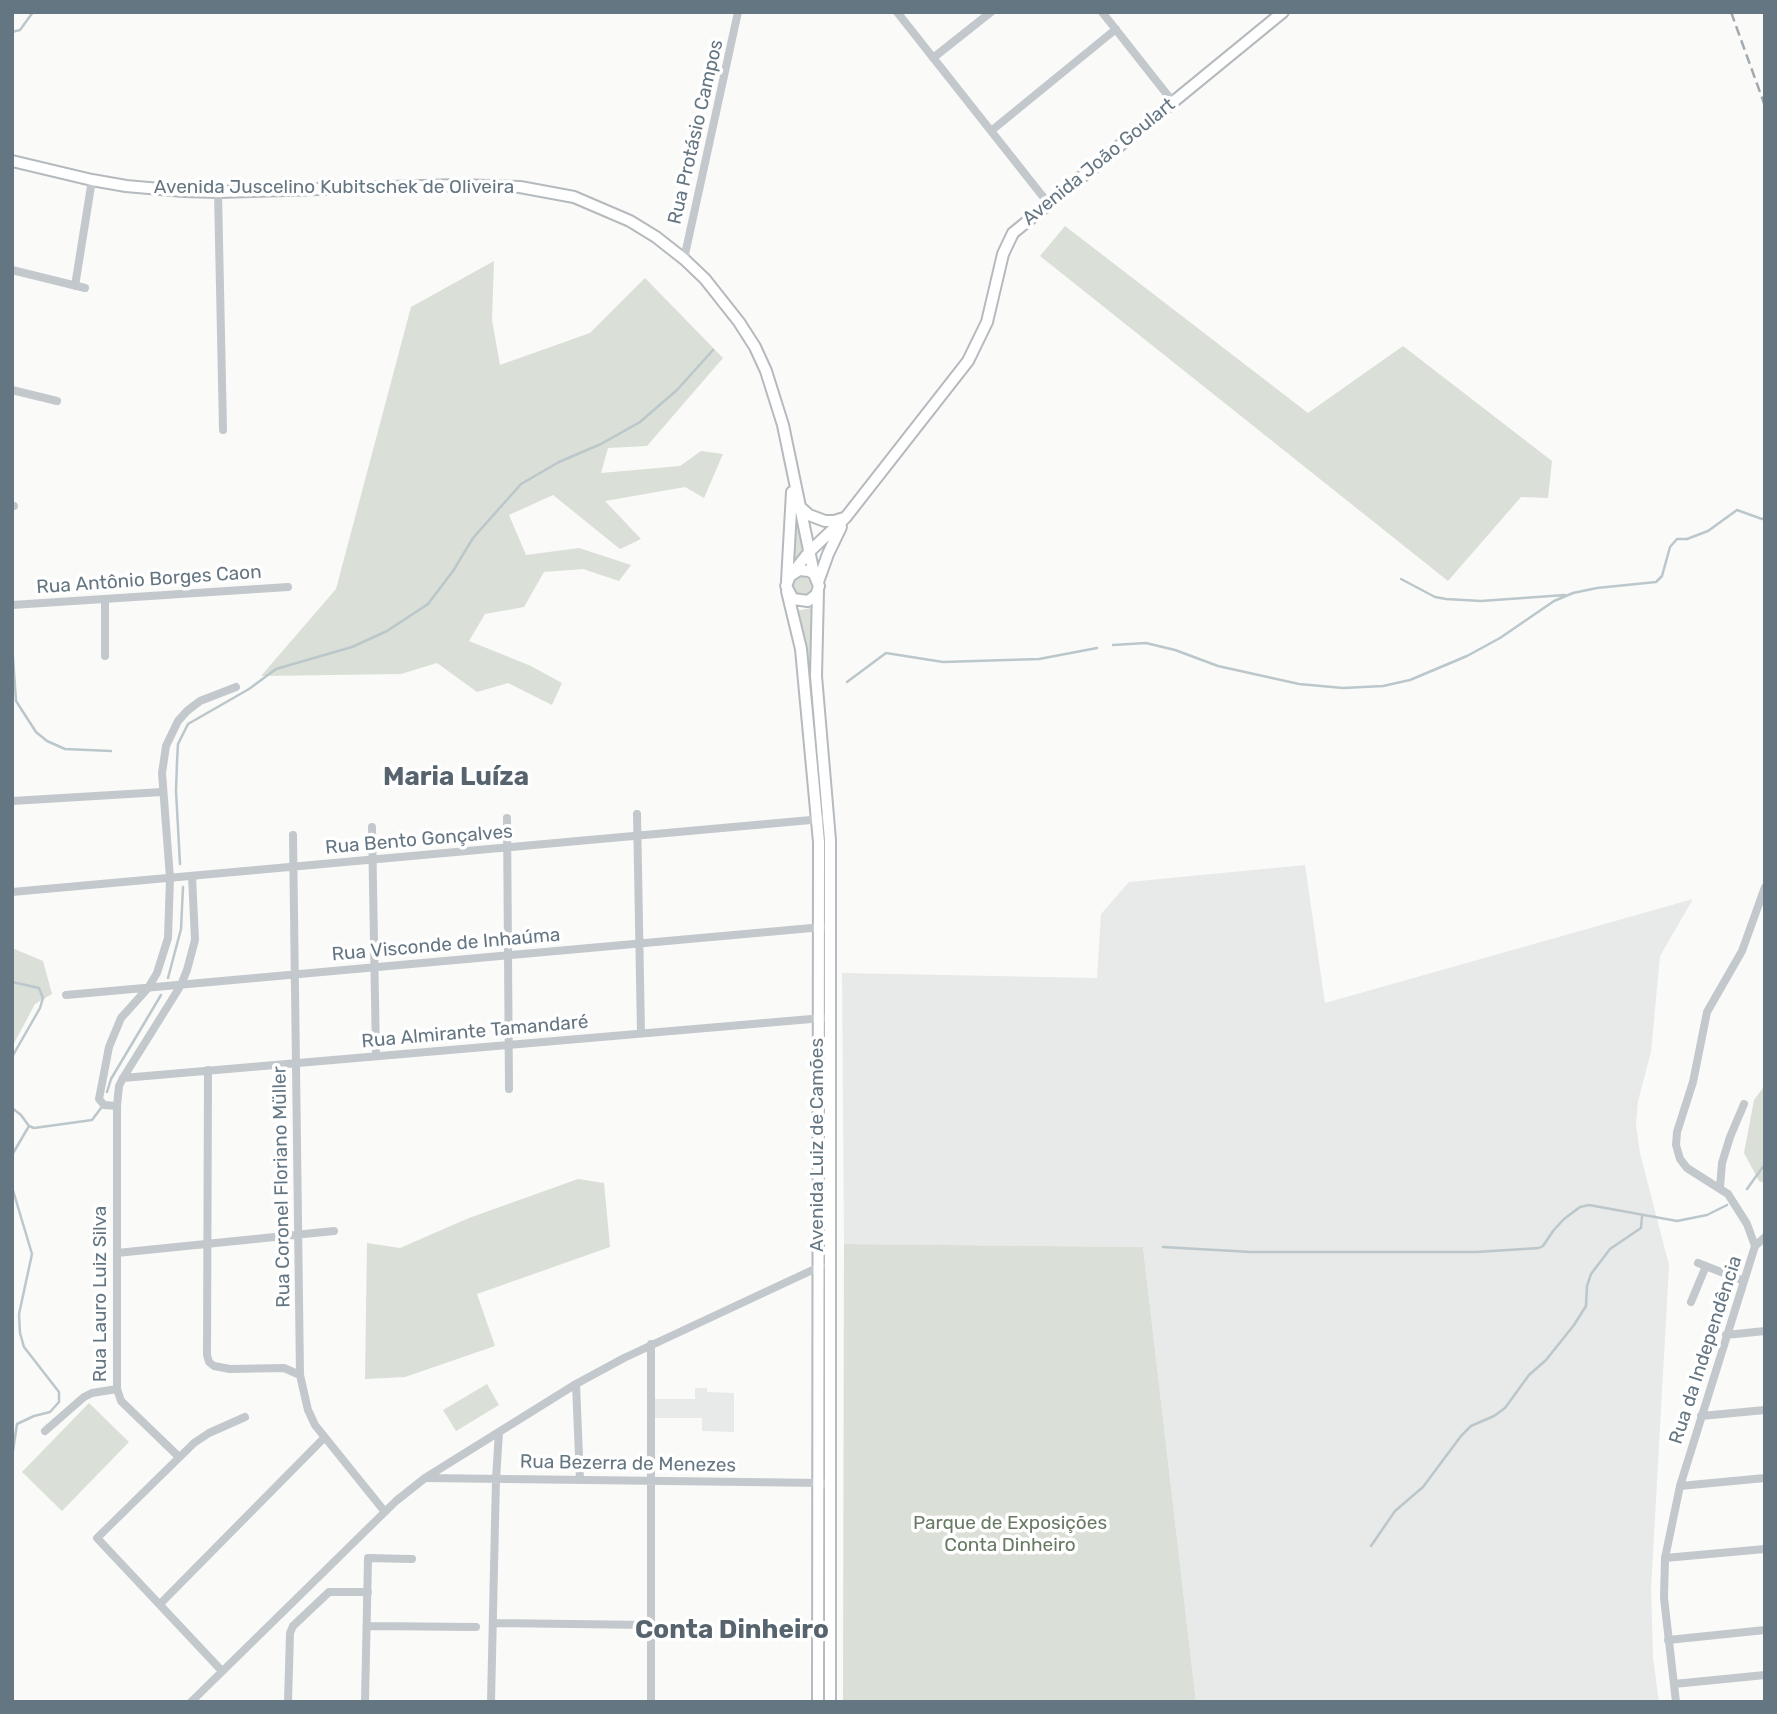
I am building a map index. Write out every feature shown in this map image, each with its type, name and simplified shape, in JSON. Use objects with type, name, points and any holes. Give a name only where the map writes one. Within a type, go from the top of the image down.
[{"type":"main road","name":"Avenida João Goulart","points":[[788,583],[809,552],[846,517],[968,360],[987,322],[1007,243],[1013,233],[1283,12]]},
{"type":"main road","name":"Avenida Juscelino Kubitschek de Oliveira","points":[[12,161],[92,180],[146,188],[218,192],[458,185],[520,187],[574,197],[605,209],[656,237],[684,258],[721,298],[755,348],[776,398],[817,582]]},
{"type":"main road","name":"Avenida Juscelino Kubitschek de Oliveira","points":[[788,583],[792,479]]},
{"type":"main road","points":[[799,506],[809,515],[825,521],[846,517]]},
{"type":"main road","name":"Avenida João Goulart","points":[[817,582],[846,517]]},
{"type":"main road","points":[[799,570],[809,571],[817,582],[812,599],[803,602],[793,599],[788,583],[799,570]]},
{"type":"main road","name":"Avenida Luiz de Camões","points":[[817,582],[816,676],[823,819],[824,927],[824,1483],[830,1702]]},
{"type":"main road","name":"Avenida Luiz de Camões","points":[[788,583],[801,649],[823,819]]},
{"type":"main road","name":"Avenida Luiz de Camões","points":[[818,1702],[824,1483]]},
{"type":"street","name":"Rua Protásio Campos","points":[[684,258],[738,12]]},
{"type":"street","points":[[897,12],[1048,204]]},
{"type":"street","points":[[933,58],[991,12]]},
{"type":"street","points":[[1102,12],[1173,102]]},
{"type":"street","points":[[991,131],[1116,29]]},
{"type":"street","points":[[12,270],[80,287],[92,180]]},
{"type":"street","points":[[218,192],[223,430]]},
{"type":"street","points":[[12,390],[57,401]]},
{"type":"street","name":"Rua Antônio Borges Caon","points":[[12,605],[288,587]]},
{"type":"street","points":[[105,599],[105,656]]},
{"type":"street","points":[[117,1106],[104,1105],[99,1099],[109,1047],[121,1018],[158,973],[168,938],[170,878],[162,792],[163,761],[171,733],[178,721],[200,701],[236,687]]},
{"type":"street","points":[[12,802],[162,792]]},
{"type":"street","points":[[637,814],[641,1033]]},
{"type":"street","points":[[507,818],[509,1089]]},
{"type":"street","name":"Rua Bento Gonçalves","points":[[12,892],[823,819]]},
{"type":"street","points":[[372,827],[376,1056]]},
{"type":"street","name":"Rua Coronel Floriano Müller","points":[[293,835],[300,1375],[308,1410],[324,1438],[385,1512]]},
{"type":"street","name":"Rua Lauro Luiz Silva","points":[[178,1456],[121,1401],[117,1389],[117,1106],[119,1086],[123,1078],[181,985],[195,940],[192,876]]},
{"type":"street","name":"Rua da Independência","points":[[1676,1702],[1664,1598],[1665,1558],[1680,1486],[1755,1246],[1737,1205],[1720,1187],[1687,1168],[1680,1159],[1676,1145],[1677,1132],[1693,1082],[1707,1012],[1742,951],[1765,887]]},
{"type":"street","name":"Rua Visconde de Inhaúma","points":[[66,995],[824,927]]},
{"type":"street","name":"Rua Almirante Tamandaré","points":[[123,1078],[824,1017]]},
{"type":"street","points":[[208,1070],[209,1362],[220,1368],[284,1368],[300,1375]]},
{"type":"street","points":[[1720,1187],[1722,1163],[1744,1104]]},
{"type":"street","points":[[117,1253],[334,1231]]},
{"type":"street","points":[[1755,1246],[1765,1237]]},
{"type":"street","points":[[1691,1302],[1702,1264],[1745,1281]]},
{"type":"street","points":[[191,1702],[385,1512],[425,1478],[576,1384],[651,1344],[824,1265]]},
{"type":"street","points":[[1726,1335],[1765,1331]]},
{"type":"street","points":[[651,1344],[651,1702]]},
{"type":"street","points":[[576,1384],[580,1480]]},
{"type":"street","points":[[45,1431],[84,1397],[117,1389]]},
{"type":"street","points":[[1701,1416],[1765,1410]]},
{"type":"street","points":[[222,1671],[97,1538],[178,1456],[209,1433],[246,1417]]},
{"type":"street","points":[[491,1702],[499,1432]]},
{"type":"street","points":[[160,1604],[324,1438]]},
{"type":"street","name":"Rua Bezerra de Menezes","points":[[425,1478],[824,1483]]},
{"type":"street","points":[[1680,1486],[1765,1478]]},
{"type":"street","points":[[1665,1558],[1765,1549]]},
{"type":"street","points":[[365,1702],[368,1558],[412,1559]]},
{"type":"street","points":[[288,1702],[290,1633],[293,1626],[329,1592],[368,1592]]},
{"type":"street","points":[[493,1623],[651,1625]]},
{"type":"street","points":[[367,1626],[476,1627]]},
{"type":"street","points":[[1668,1640],[1765,1630]]},
{"type":"street","points":[[1674,1684],[1765,1675]]},
{"type":"shaded area","points":[[1305,865],[1325,1003],[1693,899],[1660,956],[1651,1052],[1638,1101],[1636,1125],[1640,1153],[1669,1265],[1651,1589],[1653,1658],[1659,1702],[1196,1702],[1143,1247],[844,1244],[842,973],[1097,978],[1101,914],[1129,882]]},
{"type":"shaded area","points":[[695,1388],[707,1388],[707,1392],[734,1393],[734,1432],[702,1431],[702,1418],[653,1418],[653,1399],[695,1399]]},
{"type":"green space","points":[[1065,226],[1308,413],[1403,346],[1552,461],[1548,498],[1521,497],[1448,581],[1040,256]]},
{"type":"green space","points":[[494,261],[492,320],[500,365],[590,333],[645,278],[723,358],[647,446],[608,448],[601,473],[680,466],[701,451],[723,454],[704,498],[685,487],[605,501],[641,539],[620,549],[553,495],[509,515],[526,555],[579,548],[631,565],[619,581],[583,569],[544,572],[524,607],[485,614],[469,641],[531,666],[562,683],[552,705],[508,683],[477,692],[437,663],[401,674],[261,676],[336,589],[411,307]]},
{"type":"green space","points":[[795,501],[806,549],[792,567]]},
{"type":"green space","points":[[801,576],[808,579],[811,586],[808,593],[801,596],[794,593],[791,586],[794,579]]},
{"type":"green space","points":[[811,608],[811,674],[823,811],[820,811],[809,669],[803,631],[796,611]]},
{"type":"green space","points":[[12,948],[43,961],[52,994],[35,1004],[12,1047]]},
{"type":"green space","points":[[1765,1085],[1765,1183],[1759,1181],[1744,1153],[1754,1100]]},
{"type":"green space","points":[[578,1179],[604,1183],[610,1247],[477,1294],[495,1346],[405,1377],[365,1379],[367,1243],[400,1248],[469,1218]]},
{"type":"green space","name":"Parque de Exposições Conta Dinheiro","points":[[844,1244],[1143,1247],[1196,1702],[843,1702]]},
{"type":"green space","points":[[487,1384],[499,1405],[456,1431],[443,1410]]},
{"type":"green space","points":[[89,1403],[129,1442],[62,1511],[22,1472]]},
{"type":"waterway","points":[[12,32],[20,30],[33,12]]},
{"type":"waterway","points":[[180,864],[176,791],[178,744],[188,724],[249,689],[276,669],[352,647],[387,631],[428,604],[473,538],[521,484],[640,422],[677,390],[713,350]]},
{"type":"waterway","points":[[1113,645],[1146,643],[1175,650],[1218,666],[1299,684],[1343,688],[1383,686],[1410,680],[1467,656],[1500,638],[1554,601],[1573,593],[1656,582],[1662,576],[1670,547],[1677,539],[1687,539],[1708,531],[1737,510],[1765,518]]},
{"type":"waterway","points":[[1401,579],[1435,597],[1446,599],[1481,601],[1565,595]]},
{"type":"waterway","points":[[12,643],[16,701],[36,732],[47,741],[65,749],[111,751]]},
{"type":"waterway","points":[[847,682],[886,653],[943,662],[1039,659],[1097,648]]},
{"type":"waterway","points":[[168,978],[181,929],[183,887]]},
{"type":"waterway","points":[[12,982],[39,988],[43,998],[12,1057]]},
{"type":"waterway","points":[[107,1092],[111,1079],[161,995]]},
{"type":"waterway","points":[[12,1108],[29,1126],[12,1155]]},
{"type":"waterway","points":[[29,1126],[34,1128],[92,1120],[101,1108]]},
{"type":"waterway","points":[[1747,1189],[1765,1164]]},
{"type":"waterway","points":[[12,1187],[32,1254],[19,1314],[20,1333],[24,1347],[59,1392],[59,1402],[50,1412],[17,1424],[12,1457]]},
{"type":"waterway","points":[[1163,1247],[1251,1252],[1477,1252],[1539,1248],[1564,1219],[1580,1207],[1589,1205],[1677,1221],[1707,1215],[1727,1205]]},
{"type":"waterway","points":[[1371,1546],[1395,1511],[1423,1487],[1461,1436],[1471,1426],[1505,1408],[1529,1375],[1546,1360],[1586,1306],[1591,1274],[1610,1249],[1641,1228],[1642,1216]]},
{"type":"railway","points":[[1731,12],[1765,106]]},
{"type":"district","name":"Maria Luíza","points":[[456,777]]},
{"type":"district","name":"Conta Dinheiro","points":[[732,1630]]}]
